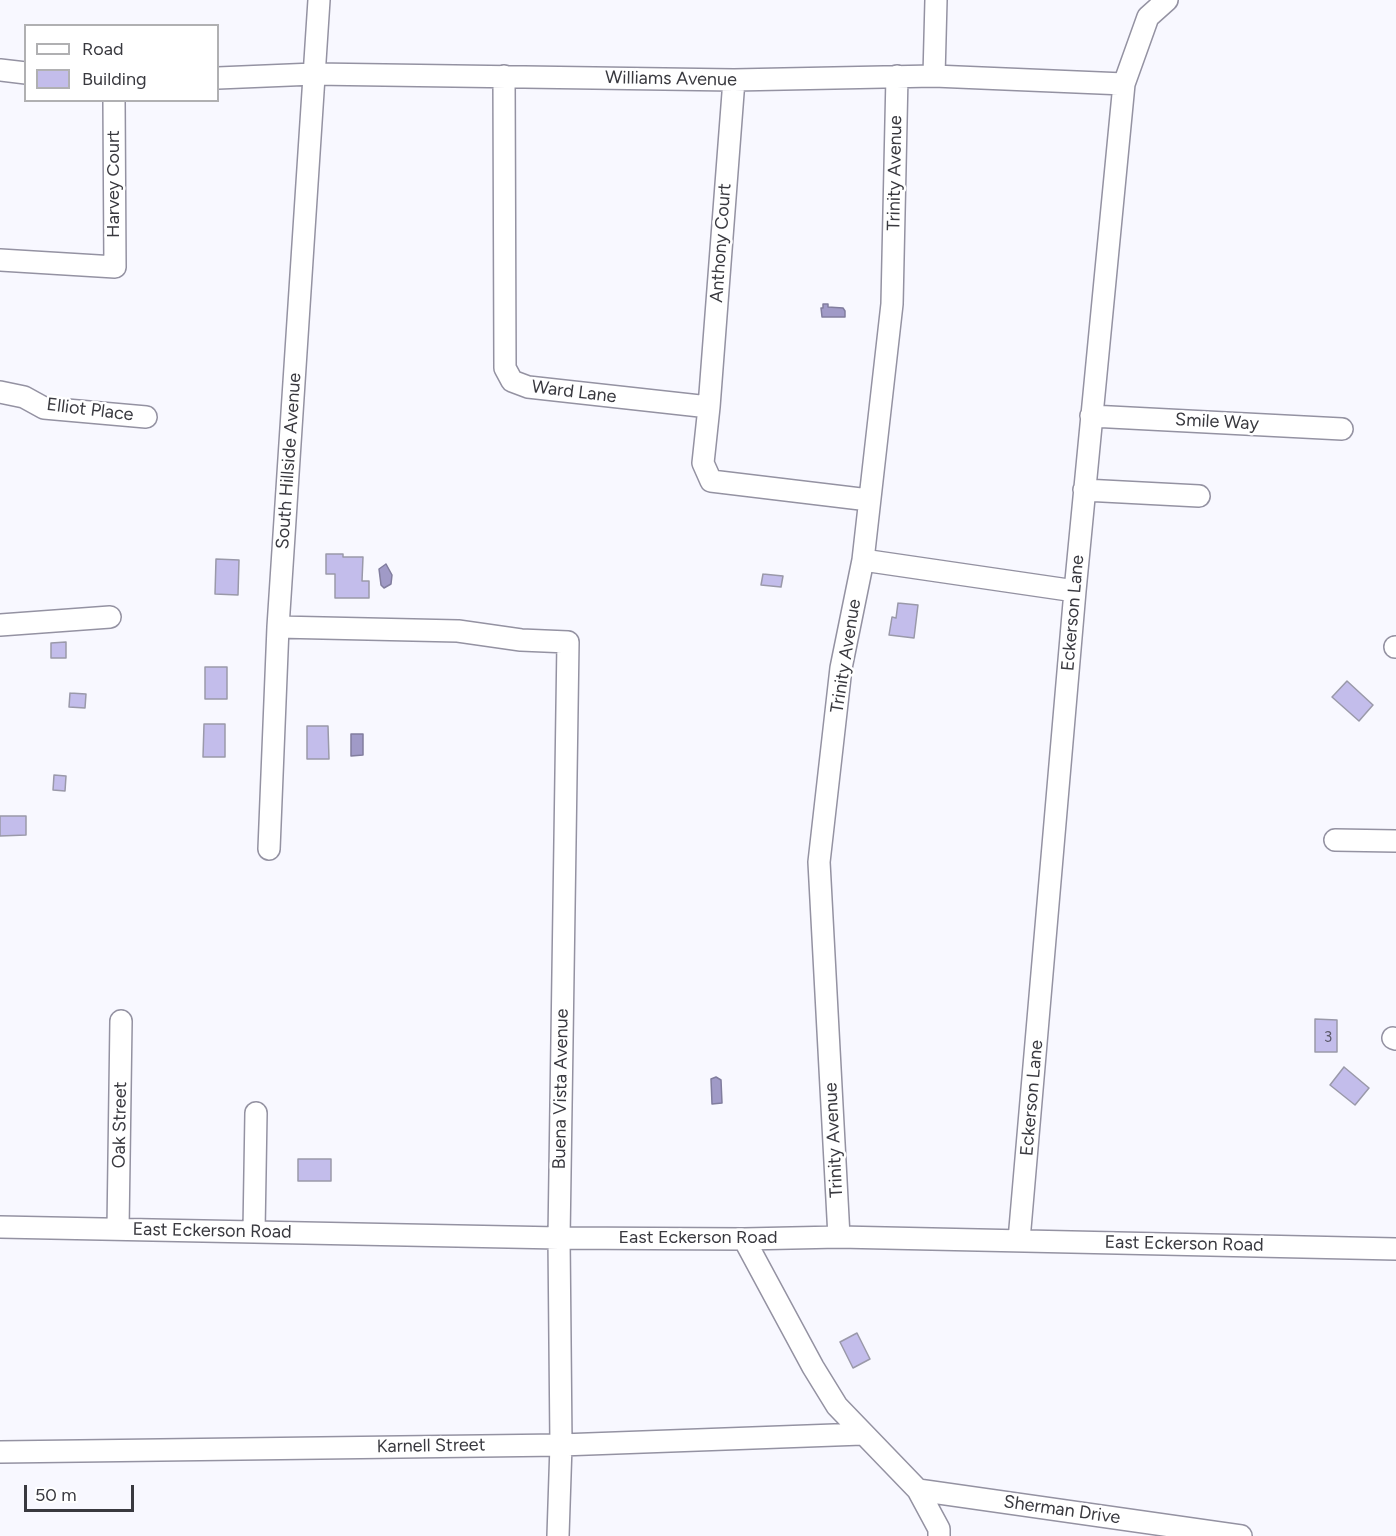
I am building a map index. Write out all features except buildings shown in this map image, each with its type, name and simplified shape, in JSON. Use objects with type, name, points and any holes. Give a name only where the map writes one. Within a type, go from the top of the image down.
[{"type":"street","name":"South Hillside Avenue","points":[[269,849],[278,627],[319,0]]},
{"type":"street","points":[[934,76],[936,0]]},
{"type":"street","name":"Eckerson Lane","points":[[1020,1240],[1084,490],[1124,84],[1148,17],[1167,0]]},
{"type":"street","points":[[0,70],[24,73]]},
{"type":"street","name":"Williams Avenue","points":[[219,78],[314,74],[734,80],[934,76],[1124,84]]},
{"type":"street","name":"Ward Lane","points":[[504,76],[504,369],[512,381],[528,387],[709,407]]},
{"type":"street","name":"Trinity Avenue","points":[[839,1237],[819,862],[842,668],[863,560],[892,304],[897,76]]},
{"type":"street","name":"Anthony Court","points":[[709,407],[734,80]]},
{"type":"street","name":"Harvey Court","points":[[0,260],[115,267],[114,102]]},
{"type":"street","name":"Elliot Place","points":[[0,392],[24,397],[44,408],[146,417]]},
{"type":"street","points":[[709,407],[703,463],[711,481],[869,500]]},
{"type":"street","name":"Smile Way","points":[[1091,416],[1342,429]]},
{"type":"street","points":[[1084,490],[1199,496]]},
{"type":"street","points":[[863,560],[1075,591]]},
{"type":"street","points":[[0,625],[110,617]]},
{"type":"street","name":"Buena Vista Avenue","points":[[278,627],[458,631],[521,640],[568,642],[559,1238],[561,1445],[558,1536]]},
{"type":"street","points":[[1335,840],[1396,841]]},
{"type":"street","name":"Oak Street","points":[[118,1229],[121,1021]]},
{"type":"street","points":[[254,1231],[256,1113]]},
{"type":"street","name":"East Eckerson Road","points":[[0,1227],[559,1238],[839,1237],[1396,1249]]},
{"type":"street","points":[[744,1239],[813,1367],[837,1406],[918,1490],[939,1530],[939,1536]]},
{"type":"street","name":"Karnell Street","points":[[0,1452],[561,1445],[862,1434]]},
{"type":"street","name":"Sherman Drive","points":[[918,1490],[1241,1536]]},
{"type":"shaded area","points":[[823,304],[828,304],[828,307],[843,308],[845,317],[822,317]]},
{"type":"shaded area","points":[[386,564],[392,575],[391,584],[384,588],[381,585],[379,569]]},
{"type":"shaded area","points":[[351,734],[363,734],[363,755],[351,756]]},
{"type":"shaded area","points":[[716,1077],[721,1080],[722,1103],[712,1104],[711,1079]]}]
